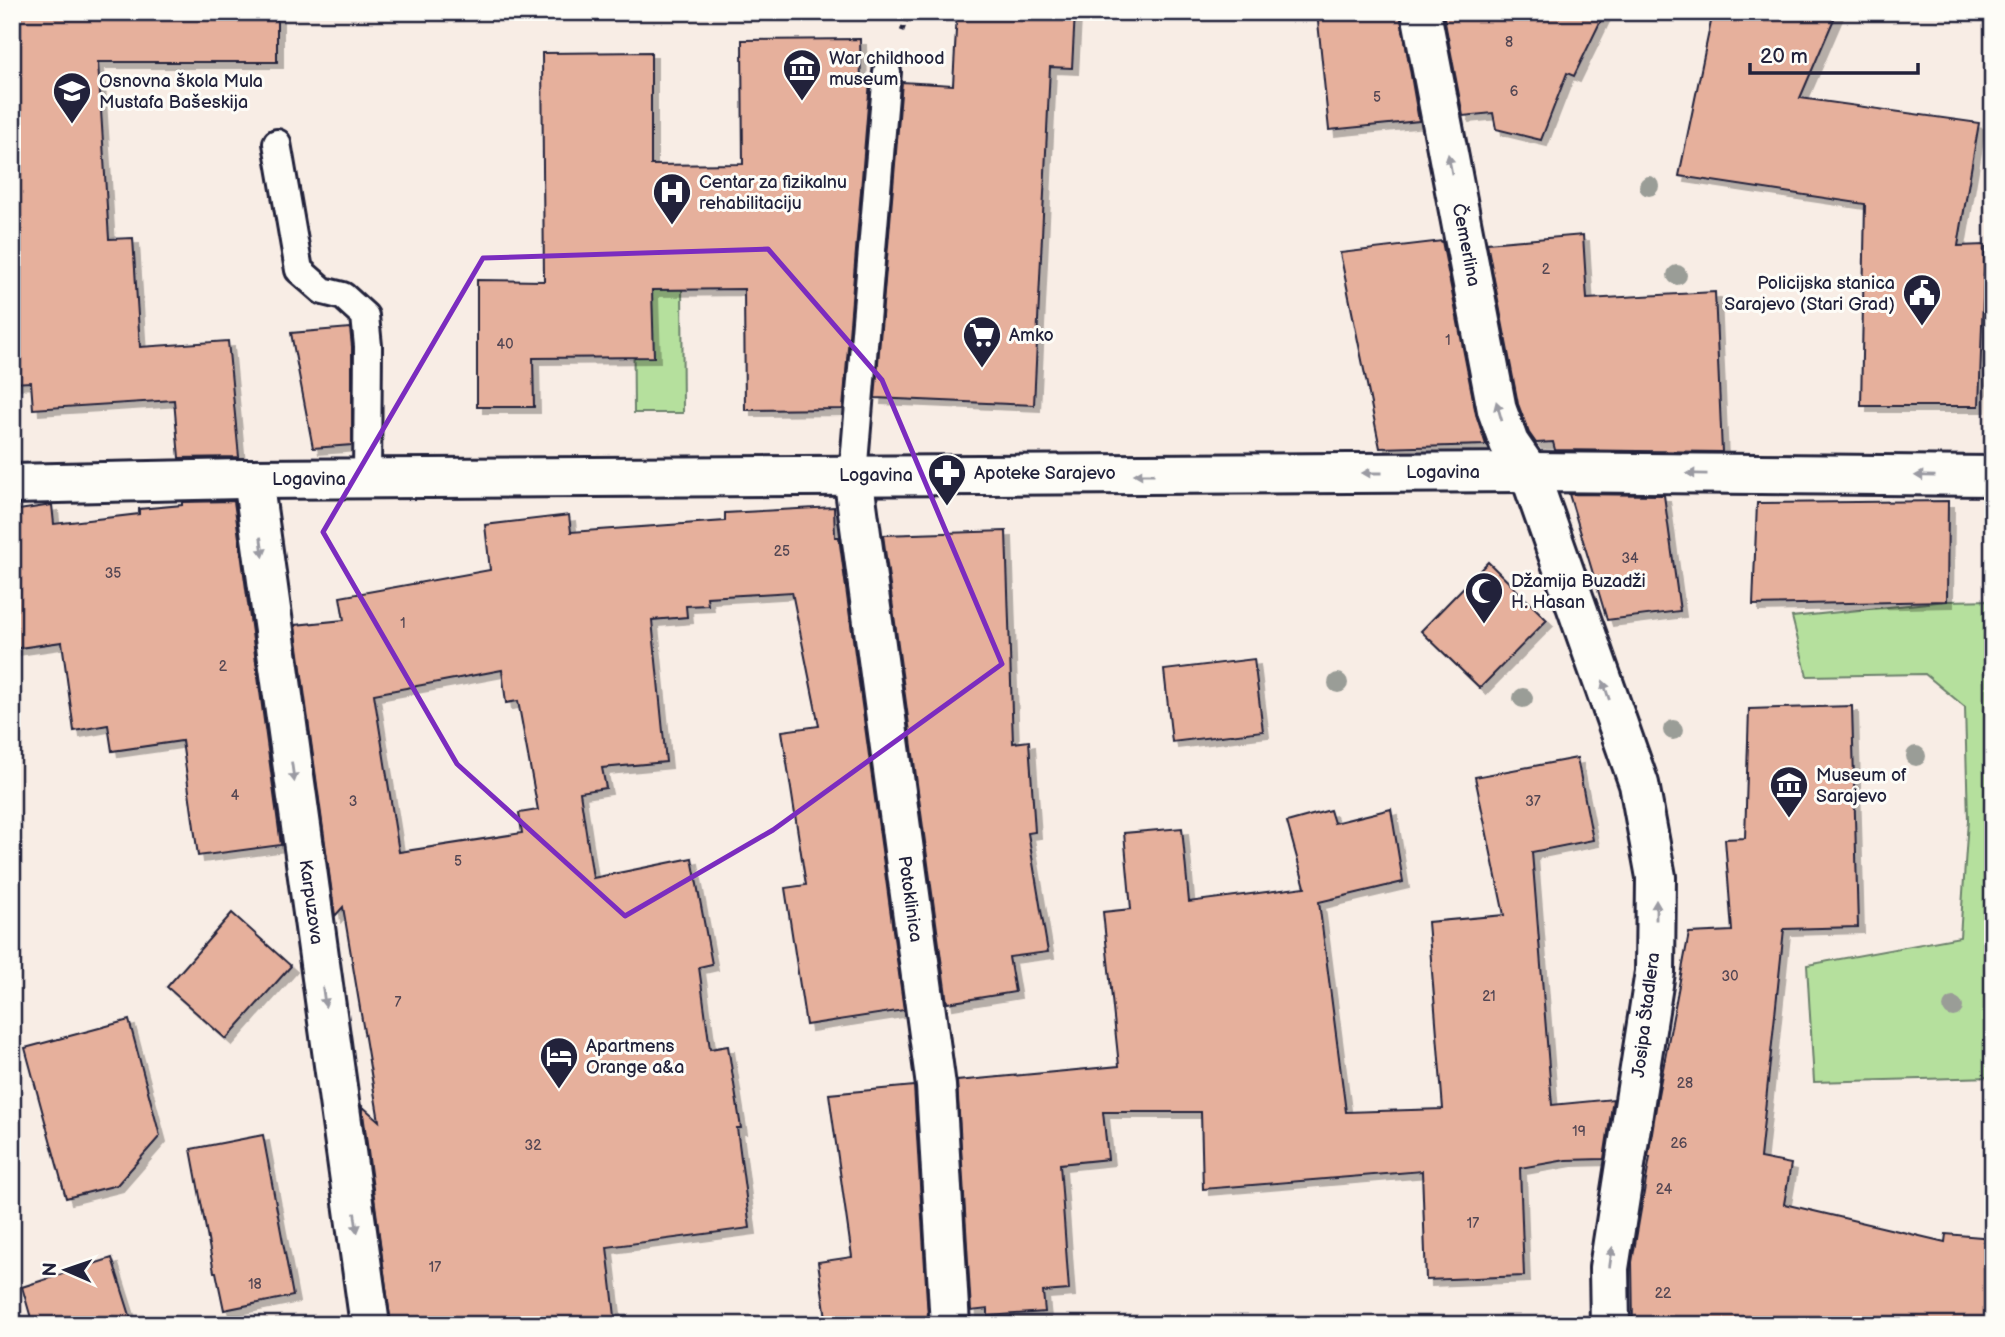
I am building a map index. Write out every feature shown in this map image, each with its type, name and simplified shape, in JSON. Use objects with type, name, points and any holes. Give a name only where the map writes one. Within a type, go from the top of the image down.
[{"type":"street","name":"Čemerlina","points":[[1422,12],[1497,410],[1509,443],[1529,472]]},
{"type":"street","name":"Logavina","points":[[12,484],[253,479],[1529,472],[1993,476]]},
{"type":"street","name":"Josipa Štadlera","points":[[1529,472],[1639,784],[1656,877],[1655,972],[1609,1268],[1610,1325]]},
{"type":"street","name":"Potoklinica","points":[[853,475],[936,1086],[950,1325]]},
{"type":"street","name":"Karpuzova","points":[[253,479],[370,1325]]},
{"type":"lane","points":[[853,475],[887,72]]},
{"type":"lane","points":[[278,144],[299,270],[323,291],[343,296],[365,316],[368,346],[367,479]]},
{"type":"highlighted area","points":[[768,249],[882,380],[1002,664],[773,830],[625,916],[457,764],[323,532],[483,258]]},
{"type":"green space","points":[[682,287],[683,413],[634,413],[633,288]]},
{"type":"green space","points":[[1993,600],[1993,1077],[1814,1082],[1807,965],[1960,937],[1968,820],[1965,707],[1925,674],[1807,676],[1792,617],[1947,601]]},
{"type":"building","name":"Osnovna škola Mula Mustafa Bašeskija","points":[[12,12],[277,12],[277,62],[98,62],[109,239],[133,238],[140,347],[228,341],[239,457],[179,458],[174,400],[33,409],[31,382],[12,383]]},
{"type":"building","points":[[957,12],[1075,12],[1072,68],[1050,67],[1034,405],[875,398],[902,82],[953,85]]},
{"type":"building","points":[[1317,12],[1400,12],[1419,121],[1329,130]]},
{"type":"building","points":[[1443,12],[1605,12],[1574,76],[1567,73],[1541,140],[1496,129],[1493,113],[1463,116]]},
{"type":"building","points":[[1713,12],[1837,12],[1800,98],[1979,123],[1958,246],[1985,245],[1979,406],[1861,406],[1865,204],[1679,176]]},
{"type":"building","points":[[860,39],[861,81],[870,81],[843,409],[745,410],[744,289],[652,290],[654,357],[533,358],[534,407],[477,407],[477,280],[544,281],[542,53],[651,52],[651,165],[743,164],[742,40]]},
{"type":"building","points":[[1583,235],[1587,299],[1715,292],[1722,452],[1555,450],[1553,442],[1536,443],[1529,433],[1518,404],[1487,243]]},
{"type":"building","points":[[1442,241],[1476,414],[1486,445],[1380,448],[1340,253]]},
{"type":"building","points":[[350,328],[352,445],[313,448],[291,333]]},
{"type":"building","points":[[1569,494],[1664,495],[1680,611],[1607,620]]},
{"type":"building","points":[[234,501],[281,845],[198,856],[182,741],[112,751],[108,725],[74,731],[62,642],[12,649],[12,511],[52,505],[54,524],[139,514],[139,509],[182,505],[182,502]]},
{"type":"building","points":[[1948,501],[1947,601],[1753,605],[1757,503]]},
{"type":"building","points":[[834,507],[835,537],[839,537],[904,1010],[806,1025],[785,888],[806,885],[782,731],[819,726],[792,592],[707,597],[708,605],[686,606],[687,617],[652,620],[666,762],[602,768],[606,788],[580,792],[593,878],[692,858],[712,964],[699,967],[710,1049],[728,1046],[741,1128],[737,1128],[750,1228],[607,1247],[616,1325],[391,1325],[362,1106],[379,1121],[343,907],[335,916],[295,625],[344,620],[340,597],[490,570],[485,525],[569,515],[571,532],[725,521],[725,513]],"holes":[[[502,670],[506,703],[518,701],[538,810],[519,813],[522,833],[399,852],[374,694]]]},
{"type":"building","points":[[1006,531],[1013,743],[1029,741],[1035,832],[1028,833],[1048,952],[1009,957],[1015,992],[947,1003],[883,535]]},
{"type":"building","name":"Džamija Buzadži H. Hasan","points":[[1488,562],[1547,620],[1480,688],[1421,631]]},
{"type":"building","points":[[1254,659],[1263,731],[1172,742],[1164,670]]},
{"type":"building","points":[[1852,706],[1858,927],[1784,929],[1760,1158],[1791,1164],[1784,1204],[1945,1242],[1946,1234],[1993,1238],[1993,1325],[1823,1325],[1742,1317],[1742,1325],[1633,1325],[1632,1262],[1658,1095],[1689,933],[1732,931],[1725,839],[1745,838],[1749,709]]},
{"type":"building","points":[[1577,758],[1593,840],[1532,852],[1552,1105],[1613,1099],[1604,1159],[1566,1160],[1520,1168],[1524,1276],[1426,1280],[1422,1171],[1203,1189],[1201,1112],[1103,1112],[1108,1159],[1060,1164],[1069,1290],[1043,1292],[1045,1312],[988,1316],[988,1309],[971,1311],[957,1081],[1119,1066],[1103,912],[1131,909],[1124,833],[1182,828],[1189,902],[1305,887],[1287,822],[1330,810],[1334,823],[1391,809],[1403,882],[1319,902],[1346,1112],[1443,1109],[1428,922],[1504,915],[1475,777]]},
{"type":"building","points":[[232,913],[291,966],[226,1039],[167,987]]},
{"type":"building","points":[[129,1020],[160,1136],[117,1185],[66,1198],[25,1048]]},
{"type":"building","points":[[914,1086],[928,1317],[870,1325],[827,1325],[818,1262],[852,1257],[829,1094]]},
{"type":"building","points":[[263,1135],[293,1296],[224,1310],[214,1272],[191,1149]]},
{"type":"building","points":[[112,1258],[133,1325],[33,1325],[22,1287]]},
{"type":"place","name":"War childhood museum","points":[[802,102]]},
{"type":"place","name":"Osnovna škola Mula Mustafa Bašeskija","points":[[72,125]]},
{"type":"place","name":"Centar za fizikalnu rehabilitaciju","points":[[672,226]]},
{"type":"place","name":"Policijska stanica Sarajevo (Stari Grad)","points":[[1922,327]]},
{"type":"place","name":"Amko","points":[[982,369]]},
{"type":"place","name":"Apoteke Sarajevo","points":[[947,507]]},
{"type":"place","name":"Džamija Buzadži H. Hasan","points":[[1484,625]]},
{"type":"place","name":"Museum of Sarajevo","points":[[1789,819]]},
{"type":"place","name":"Apartmens Orange a&a","points":[[559,1090]]}]
